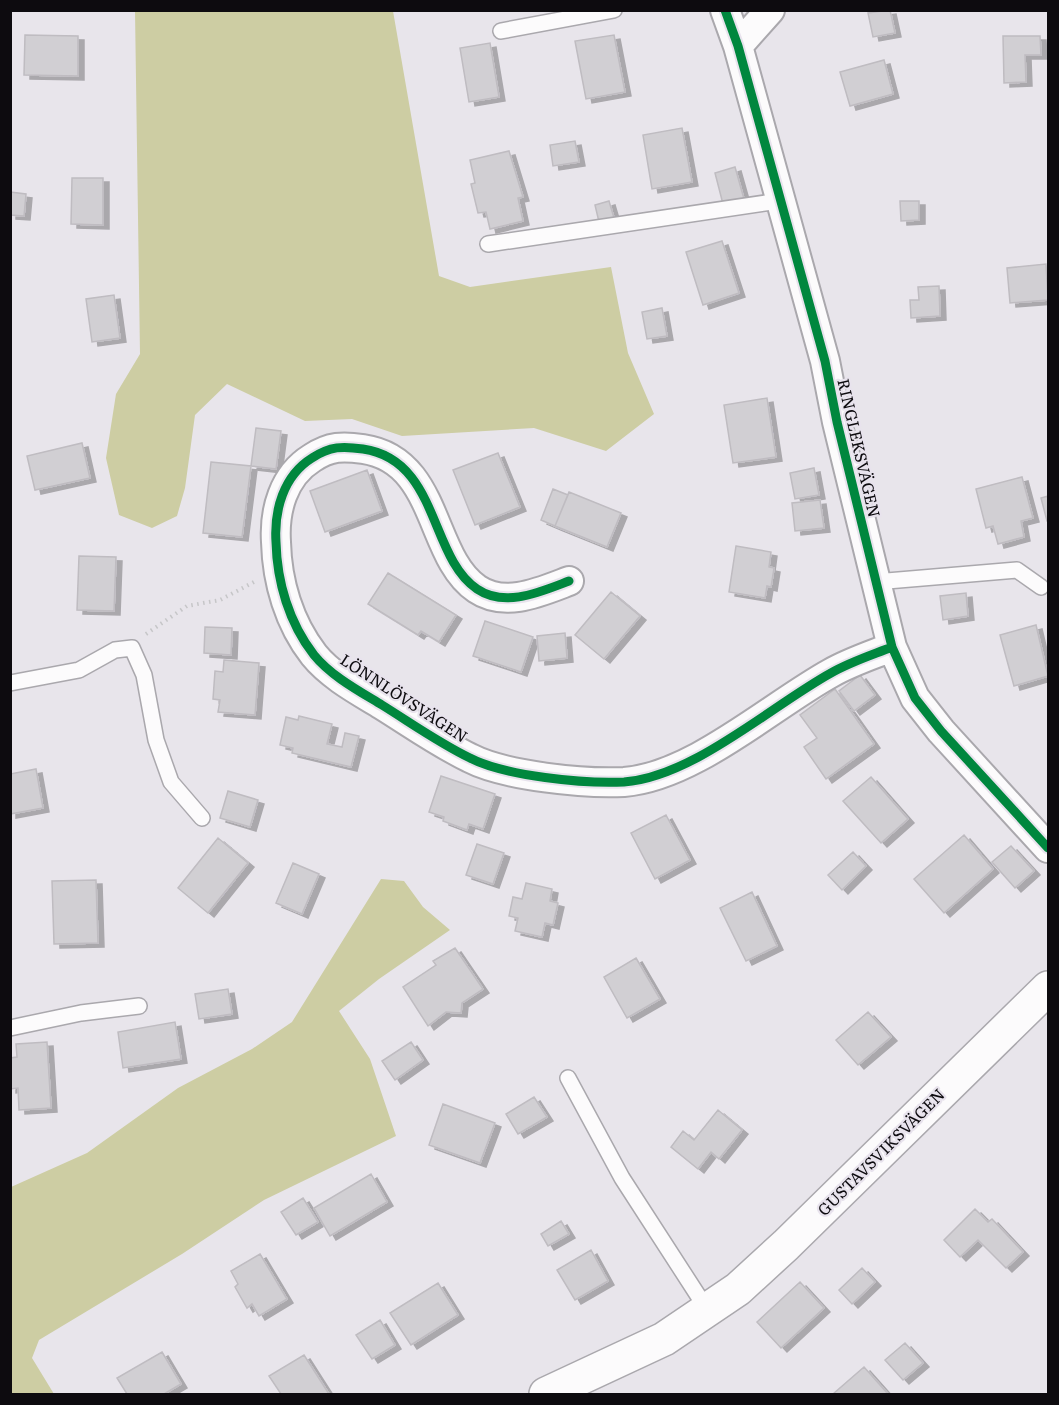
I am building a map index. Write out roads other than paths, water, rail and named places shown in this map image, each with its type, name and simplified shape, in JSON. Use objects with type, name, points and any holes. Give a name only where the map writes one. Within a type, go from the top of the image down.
[{"type":"street","name":"RINGLEKSVÄGEN","points":[[725,10],[738,46],[825,361],[837,422],[892,647],[915,698],[941,731],[1048,848]]},
{"type":"street","points":[[738,46],[770,10]]},
{"type":"street","name":"LÖNNLÖVSVÄGEN","points":[[569,581],[530,596],[501,598],[476,589],[460,571],[425,497],[402,466],[370,450],[340,446],[311,458],[290,478],[279,504],[275,532],[278,569],[286,603],[299,633],[316,658],[350,685],[472,760],[513,771],[580,781],[626,782],[666,773],[721,742],[832,672],[892,647]]},
{"type":"street","name":"GUSTAVSVIKSVÄGEN","points":[[546,1395],[646,1348],[708,1311],[786,1245],[1048,988]]},
{"type":"lane","points":[[501,31],[614,10]]},
{"type":"lane","points":[[488,244],[779,201]]},
{"type":"lane","points":[[875,582],[1017,570],[1041,587]]},
{"type":"lane","points":[[10,682],[79,670],[115,650],[132,648],[144,675],[156,740],[171,782],[202,818]]},
{"type":"lane","points":[[10,1028],[81,1012],[139,1006]]},
{"type":"lane","points":[[568,1078],[621,1178],[708,1311]]}]
